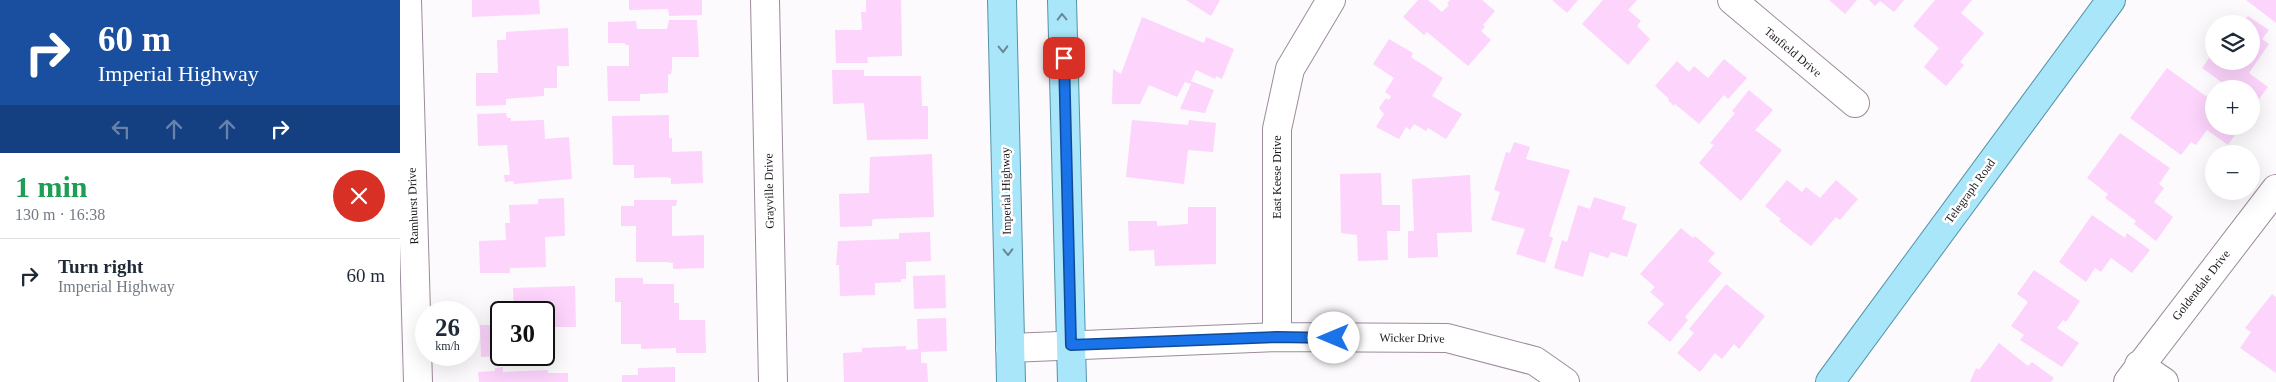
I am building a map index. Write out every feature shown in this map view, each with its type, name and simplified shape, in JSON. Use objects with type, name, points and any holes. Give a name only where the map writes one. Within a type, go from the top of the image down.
[{"type":"main road","name":"Imperial Highway","points":[[1002,0],[1011,382]]},
{"type":"main road","points":[[1062,0],[1072,382]]},
{"type":"main road","name":"Telegraph Road","points":[[1830,382],[2111,0]]},
{"type":"street","name":"Ramhurst Drive","points":[[406,0],[418,382]]},
{"type":"street","name":"Grayville Drive","points":[[765,0],[773,382]]},
{"type":"street","name":"East Keese Drive","points":[[1277,337],[1277,129],[1290,69],[1331,0]]},
{"type":"street","name":"Tanfield Drive","points":[[1732,0],[1855,103]]},
{"type":"street","name":"Goldendale Drive","points":[[2134,374],[2276,189]]},
{"type":"street","name":"Wicker Drive","points":[[1010,348],[1277,337],[1447,338],[1535,361],[1565,382]]},
{"type":"street","points":[[2134,374],[2164,382]]},
{"type":"building","points":[[472,0],[539,0],[540,14],[472,17]]},
{"type":"building","points":[[629,0],[702,0],[702,15],[669,16],[668,9],[629,10]]},
{"type":"building","points":[[866,0],[901,0],[902,56],[867,57],[868,63],[836,63],[835,30],[862,30],[861,12],[866,12]]},
{"type":"building","points":[[1186,0],[1220,0],[1211,16]]},
{"type":"building","points":[[1418,0],[1428,0],[1442,12],[1449,5],[1447,3],[1450,0],[1482,0],[1495,11],[1483,25],[1485,27],[1481,31],[1491,40],[1468,66],[1427,32],[1424,35],[1403,17]]},
{"type":"building","points":[[1552,0],[1578,0],[1567,13]]},
{"type":"building","points":[[1603,0],[1637,0],[1628,10],[1641,21],[1637,26],[1650,39],[1628,65],[1582,24]]},
{"type":"building","points":[[1829,0],[1857,0],[1845,14]]},
{"type":"building","points":[[1869,0],[1904,0],[1894,12],[1880,1],[1875,6]]},
{"type":"building","points":[[1935,0],[1972,0],[1961,13],[1984,33],[1960,62],[1964,65],[1946,86],[1924,67],[1939,48],[1913,26]]},
{"type":"building","points":[[2246,0],[2276,0],[2276,23]]},
{"type":"building","points":[[1142,17],[1204,43],[1206,37],[1234,49],[1222,79],[1216,76],[1215,79],[1196,70],[1191,81],[1214,90],[1205,113],[1180,109],[1191,84],[1185,82],[1177,97],[1149,85],[1140,104],[1112,104],[1113,69],[1121,74]]},
{"type":"building","points":[[669,20],[697,20],[699,57],[672,57],[671,74],[668,74],[668,93],[640,94],[640,101],[608,101],[607,66],[629,66],[629,45],[625,45],[625,43],[608,43],[608,22],[636,21],[637,29],[667,29]]},
{"type":"building","points":[[2260,24],[2269,30],[2262,39],[2269,44],[2260,57]]},
{"type":"building","points":[[568,28],[569,66],[557,66],[557,88],[544,88],[544,96],[506,99],[506,105],[476,106],[476,73],[498,73],[497,40],[506,40],[506,32]]},
{"type":"building","points":[[1389,39],[1413,53],[1411,57],[1443,78],[1432,96],[1462,114],[1446,139],[1428,128],[1426,131],[1414,124],[1410,130],[1406,127],[1399,139],[1376,127],[1384,114],[1379,108],[1386,98],[1389,100],[1391,96],[1385,92],[1394,78],[1373,64]]},
{"type":"building","points":[[1724,59],[1747,78],[1728,99],[1724,95],[1699,124],[1675,104],[1674,106],[1655,86],[1677,61],[1689,72],[1694,66],[1708,78]]},
{"type":"building","points":[[2205,64],[2205,70],[2251,70],[2249,73],[2258,80],[2219,80],[2202,68]]},
{"type":"building","points":[[2167,68],[2205,95],[2205,133],[2196,145],[2191,142],[2181,155],[2130,118]]},
{"type":"building","points":[[832,70],[864,70],[864,76],[921,76],[922,106],[928,106],[928,139],[867,140],[864,103],[833,104]]},
{"type":"building","points":[[2260,81],[2268,87],[2260,98]]},
{"type":"building","points":[[1749,90],[1773,110],[1755,130],[1782,150],[1741,201],[1699,163],[1714,145],[1710,143],[1735,113],[1732,111]]},
{"type":"building","points":[[506,113],[507,118],[511,118],[511,121],[544,120],[545,139],[569,137],[572,179],[514,184],[513,181],[505,182],[504,175],[510,175],[507,145],[478,146],[477,114]]},
{"type":"building","points":[[669,115],[669,138],[672,138],[672,152],[702,151],[703,183],[671,184],[671,178],[665,177],[634,178],[634,165],[613,165],[612,116]]},
{"type":"building","points":[[1132,120],[1188,125],[1189,120],[1216,123],[1213,152],[1188,150],[1184,184],[1126,177]]},
{"type":"building","points":[[2120,133],[2170,168],[2159,184],[2164,188],[2154,202],[2173,217],[2156,241],[2134,224],[2136,221],[2105,198],[2108,194],[2087,178]]},
{"type":"building","points":[[2214,135],[2235,135],[2228,145]]},
{"type":"building","points":[[1514,142],[1530,147],[1526,159],[1570,170],[1549,236],[1553,238],[1545,263],[1516,254],[1525,229],[1491,220],[1500,192],[1494,190],[1506,152],[1510,153]]},
{"type":"building","points":[[932,154],[934,217],[875,219],[872,220],[872,226],[840,227],[839,194],[869,193],[870,157]]},
{"type":"building","points":[[1381,173],[1382,205],[1400,205],[1400,231],[1387,231],[1388,260],[1358,261],[1357,235],[1341,233],[1340,174]]},
{"type":"building","points":[[1470,175],[1472,232],[1437,233],[1438,257],[1408,258],[1408,231],[1414,231],[1412,179]]},
{"type":"building","points":[[1787,180],[1802,192],[1806,187],[1820,198],[1836,180],[1858,199],[1840,220],[1836,217],[1811,246],[1779,221],[1781,219],[1765,206]]},
{"type":"building","points":[[1594,197],[1626,207],[1622,219],[1637,224],[1627,257],[1611,252],[1608,258],[1590,252],[1583,277],[1554,268],[1562,240],[1567,242],[1578,205],[1590,209]]},
{"type":"building","points":[[564,198],[565,236],[545,237],[546,267],[510,268],[510,273],[480,273],[479,241],[506,240],[505,223],[510,223],[509,205],[538,204],[538,199]]},
{"type":"building","points":[[634,200],[677,200],[676,206],[672,206],[672,236],[704,235],[704,268],[673,269],[673,263],[636,262],[636,226],[621,226],[621,206],[634,206]]},
{"type":"building","points":[[1188,207],[1216,207],[1216,264],[1155,266],[1154,250],[1129,251],[1128,221],[1157,221],[1157,226],[1188,224]]},
{"type":"building","points":[[2092,215],[2125,238],[2127,233],[2150,250],[2132,273],[2111,258],[2101,272],[2095,268],[2086,282],[2059,262]]},
{"type":"building","points":[[1681,228],[1693,238],[1695,236],[1715,253],[1708,261],[1722,273],[1685,317],[1688,320],[1670,342],[1647,323],[1664,304],[1650,292],[1655,287],[1640,274]]},
{"type":"building","points":[[930,232],[931,261],[906,262],[906,279],[901,279],[901,282],[875,283],[875,295],[840,296],[839,265],[836,265],[838,241],[899,239],[899,233]]},
{"type":"building","points":[[2034,270],[2080,301],[2066,322],[2063,320],[2057,328],[2079,343],[2062,367],[2020,340],[2024,335],[2011,326],[2028,302],[2017,294]]},
{"type":"building","points":[[945,275],[946,308],[914,309],[913,276]]},
{"type":"building","points":[[615,278],[643,278],[643,284],[674,284],[674,303],[679,303],[679,320],[705,320],[706,353],[676,353],[676,348],[641,349],[641,344],[621,344],[621,302],[615,302]]},
{"type":"building","points":[[1726,284],[1765,316],[1739,349],[1734,344],[1722,359],[1715,353],[1700,372],[1677,353],[1694,333],[1689,329]]},
{"type":"building","points":[[575,286],[576,327],[555,327],[555,301],[514,301],[513,288]]},
{"type":"building","points":[[2272,294],[2276,297],[2276,373],[2240,348],[2251,332],[2245,328]]},
{"type":"building","points":[[946,318],[947,351],[921,352],[921,363],[927,363],[928,382],[844,382],[843,353],[862,352],[862,348],[906,346],[906,350],[918,349],[917,319]]},
{"type":"building","points":[[480,325],[490,325],[490,357],[481,357]]},
{"type":"building","points":[[1999,343],[2028,366],[2032,362],[2054,378],[2051,382],[1970,382],[1976,368],[1979,370]]},
{"type":"building","points":[[503,367],[503,372],[548,370],[548,373],[568,373],[568,382],[479,382],[478,372],[495,371],[495,368]]},
{"type":"building","points":[[675,367],[675,382],[622,382],[622,375],[638,375],[638,368]]},
{"type":"route","points":[[1064,58],[1071,345],[1277,337],[1334,338]]}]
